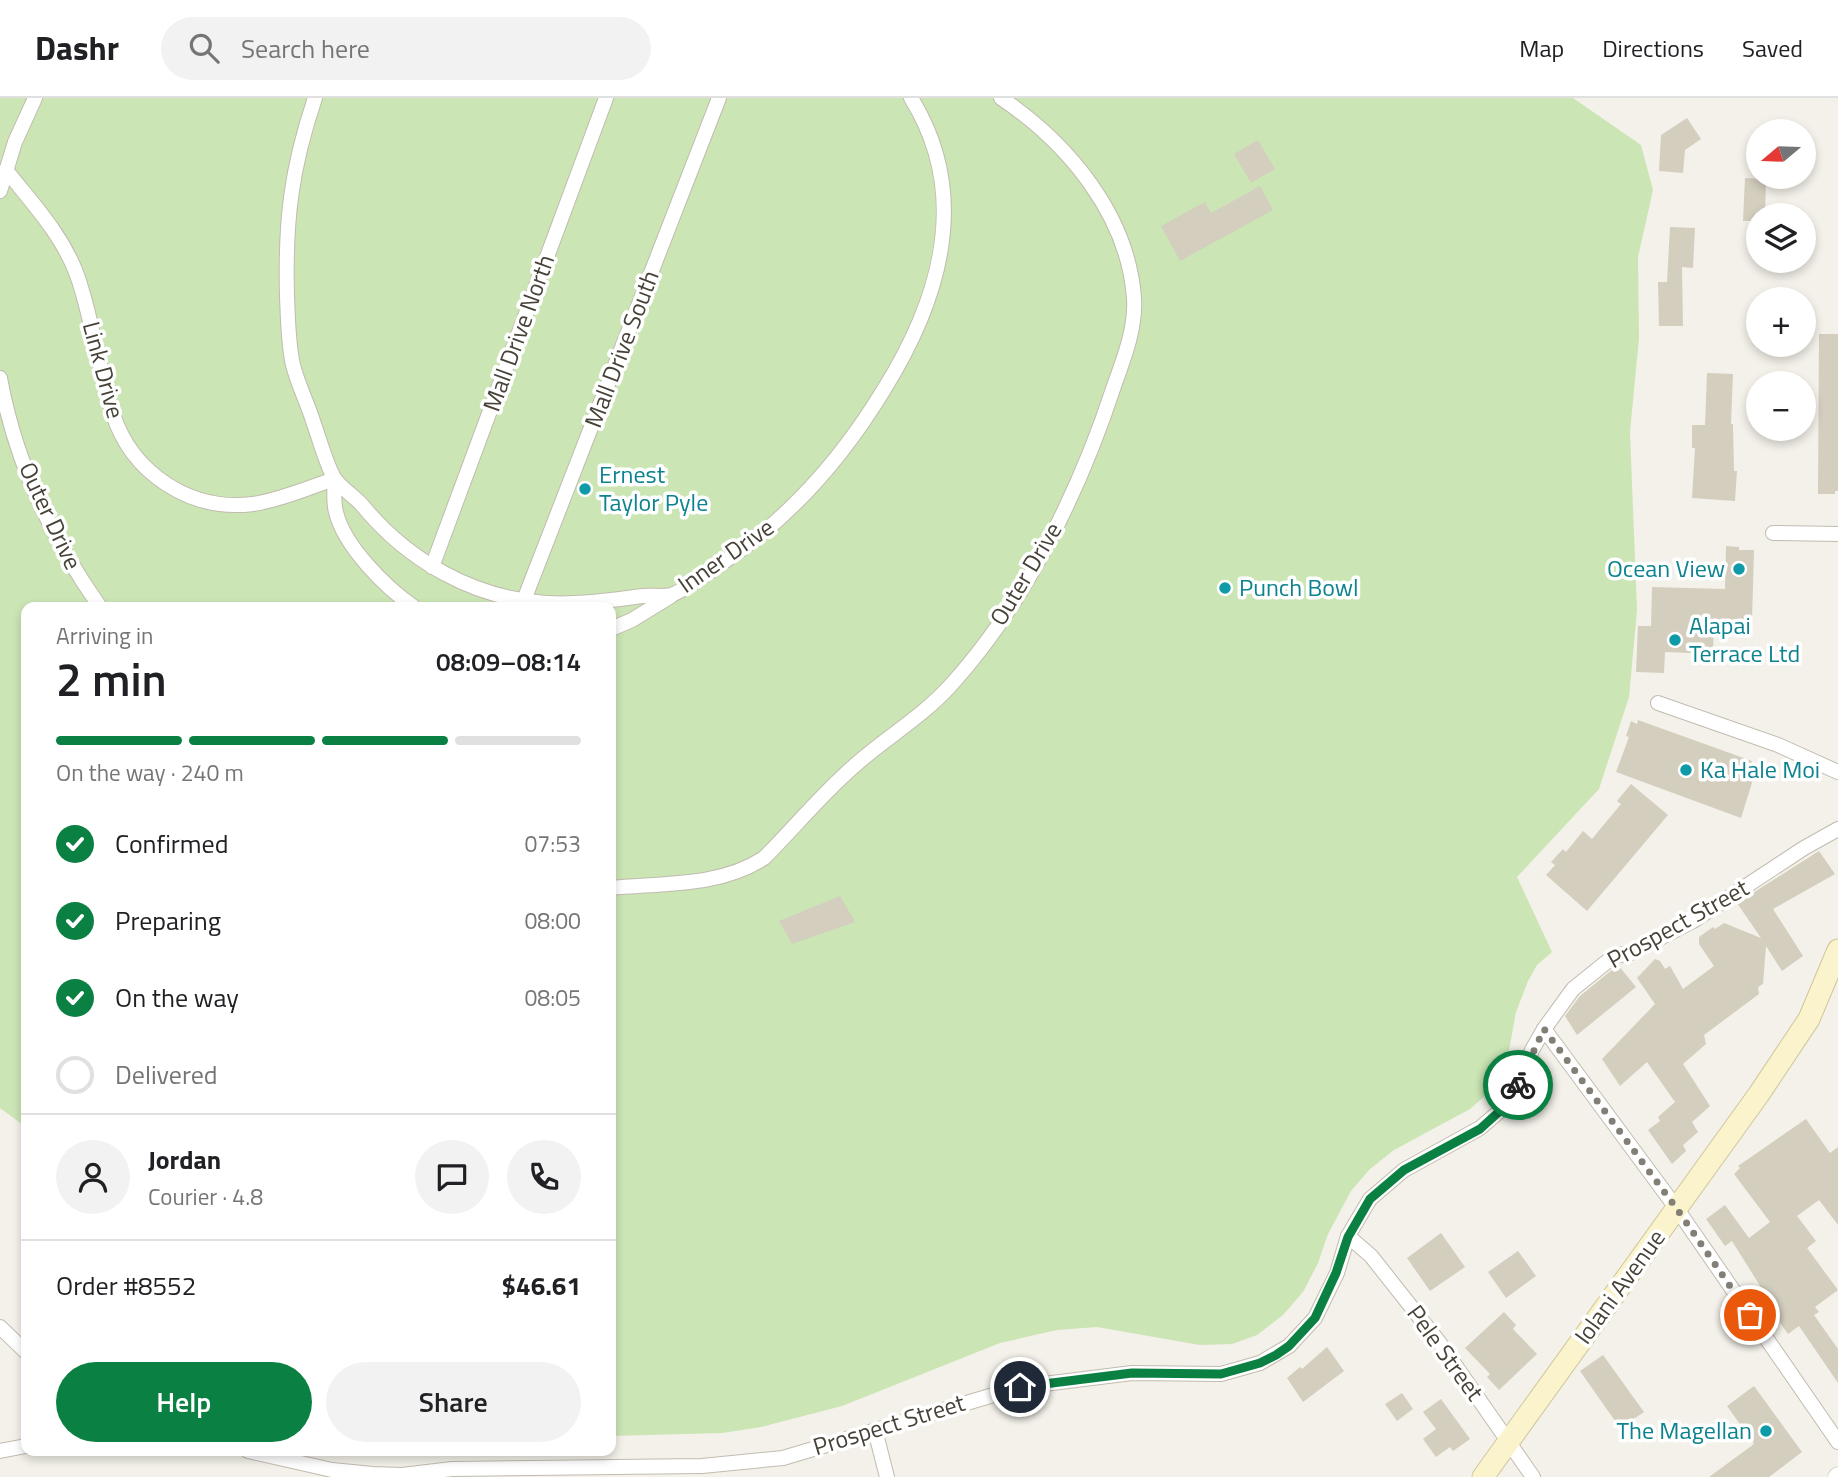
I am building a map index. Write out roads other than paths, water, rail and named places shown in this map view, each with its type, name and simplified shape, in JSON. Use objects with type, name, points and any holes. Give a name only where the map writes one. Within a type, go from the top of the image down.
[{"type":"main road","name":"Iolani Avenue","points":[[1483,1477],[1677,1209],[1809,1020],[1838,950]]},
{"type":"street","points":[[0,191],[15,142],[35,98]]},
{"type":"street","name":"Inner Drive","points":[[315,98],[299,152],[289,206],[288,307],[293,365],[334,479],[392,537],[432,567],[478,589],[524,600],[555,602]]},
{"type":"street","name":"Mall Drive North","points":[[432,567],[606,98]]},
{"type":"street","name":"Mall Drive South","points":[[524,600],[719,98]]},
{"type":"street","name":"Inner Drive","points":[[580,602],[672,595],[728,559],[777,521],[800,499],[861,425],[917,331],[938,267],[944,211],[940,171],[928,129],[911,98]]},
{"type":"street","name":"Outer Drive","points":[[616,887],[727,876],[764,858],[828,789],[950,685],[1009,607],[1068,502],[1093,446],[1121,366],[1134,319],[1132,278],[1114,221],[1093,187],[1044,131],[1001,98]]},
{"type":"street","name":"Link Drive","points":[[6,170],[50,225],[71,260],[118,428],[132,452],[150,472],[181,493],[234,505],[270,501],[334,479]]},
{"type":"street","name":"Outer Drive","points":[[0,378],[10,421],[33,489],[61,547],[97,602]]},
{"type":"street","points":[[334,479],[336,512],[358,552],[388,586],[408,602]]},
{"type":"street","points":[[1773,533],[1838,534]]},
{"type":"street","points":[[616,627],[672,595]]},
{"type":"street","points":[[1658,703],[1778,745],[1838,772]]},
{"type":"street","name":"Prospect Street","points":[[270,1456],[332,1470],[402,1475],[452,1469],[702,1466],[782,1458],[1020,1387],[1132,1373],[1221,1374],[1260,1363],[1289,1346],[1315,1318],[1336,1273],[1348,1237],[1370,1199],[1404,1170],[1480,1129],[1501,1110],[1520,1083],[1532,1050],[1544,1029],[1573,989],[1614,957],[1631,953],[1693,921],[1804,848],[1838,830]]},
{"type":"street","points":[[1544,1029],[1677,1209],[1838,1442]]},
{"type":"street","name":"Pele Street","points":[[1348,1237],[1371,1256],[1439,1342],[1533,1477]]},
{"type":"street","points":[[0,1327],[21,1347]]},
{"type":"street","points":[[875,1430],[887,1477]]},
{"type":"street","points":[[0,1451],[21,1447]]},
{"type":"place","name":"Ernest Taylor Pyle","points":[[585,489]]},
{"type":"place","name":"Ocean View","points":[[1739,569]]},
{"type":"place","name":"Punch Bowl","points":[[1225,588]]},
{"type":"place","name":"Alapai Terrace Ltd","points":[[1675,640]]},
{"type":"place","name":"Ka Hale Moi","points":[[1686,770]]},
{"type":"place","name":"The Magellan","points":[[1766,1431]]}]
